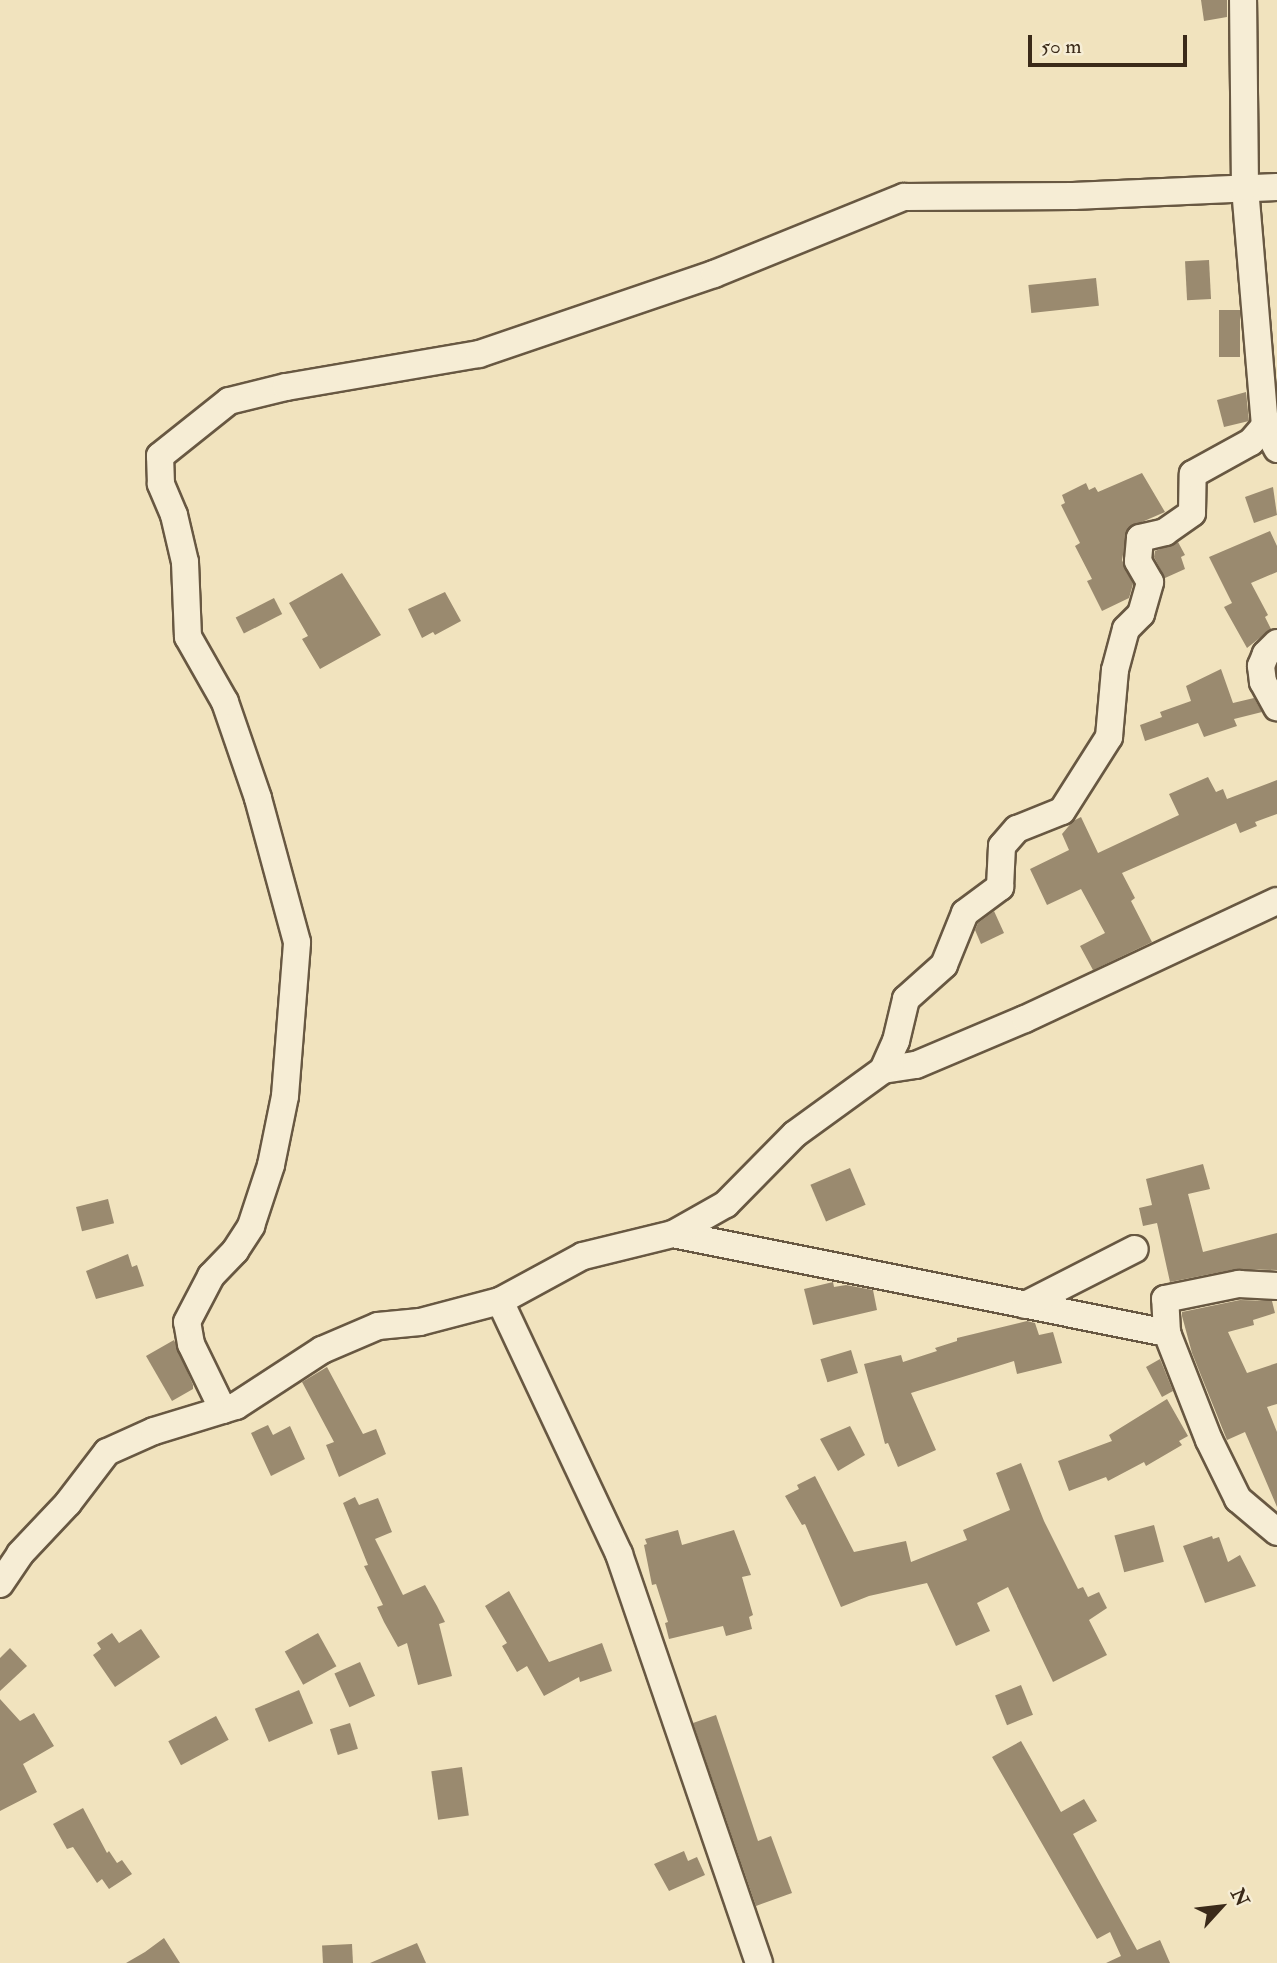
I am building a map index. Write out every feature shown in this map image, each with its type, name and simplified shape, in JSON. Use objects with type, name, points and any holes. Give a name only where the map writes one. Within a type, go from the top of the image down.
[{"type":"street","points":[[883,1070],[896,1041],[906,999],[944,965],[965,914],[1000,887],[1002,846],[1017,829],[1062,811],[1110,737],[1115,670],[1126,629],[1141,614],[1150,582],[1138,561],[1140,537],[1165,532],[1192,513],[1193,474],[1251,442],[1271,438],[1245,187],[1243,0]]},
{"type":"street","points":[[223,1410],[191,1344],[187,1322],[211,1276],[235,1251],[251,1226],[271,1165],[285,1096],[297,943],[258,798],[225,702],[188,637],[185,562],[174,514],[161,484],[160,456],[229,401],[286,387],[479,354],[714,274],[904,197],[1073,196],[1277,187]]},
{"type":"street","points":[[1277,643],[1266,654],[1261,666],[1263,682],[1277,707]]},
{"type":"street","points":[[0,1584],[20,1554],[68,1503],[107,1452],[154,1431],[236,1406],[322,1350],[377,1326],[420,1322],[500,1301],[583,1256],[673,1234],[726,1203],[795,1133],[883,1070],[916,1065],[1025,1019],[1277,901]]},
{"type":"street","points":[[673,1234],[1167,1333]]},
{"type":"street","points":[[1025,1305],[1135,1249]]},
{"type":"street","points":[[1277,1286],[1239,1284],[1165,1299],[1167,1333],[1209,1440],[1238,1499],[1277,1532]]},
{"type":"street","points":[[500,1301],[619,1554],[759,1963]]},
{"type":"building","points":[[1201,0],[1227,0],[1227,17],[1204,21]]},
{"type":"building","points":[[1209,260],[1211,299],[1187,300],[1185,261]]},
{"type":"building","points":[[1096,278],[1099,306],[1031,313],[1028,285]]},
{"type":"building","points":[[1219,310],[1240,310],[1240,357],[1219,357]]},
{"type":"building","points":[[1246,392],[1249,421],[1224,427],[1217,400]]},
{"type":"building","points":[[1142,473],[1165,512],[1128,528],[1122,560],[1133,584],[1129,598],[1102,611],[1087,581],[1092,579],[1075,546],[1080,543],[1061,505],[1065,503],[1062,495],[1086,483],[1089,490],[1095,487],[1098,492]]},
{"type":"building","points":[[1273,487],[1277,515],[1254,523],[1245,497]]},
{"type":"building","points":[[1270,531],[1277,546],[1277,572],[1251,583],[1268,615],[1265,617],[1271,629],[1247,648],[1224,607],[1232,603],[1209,557]]},
{"type":"building","points":[[1178,542],[1185,555],[1181,557],[1185,569],[1165,578],[1154,557],[1155,551]]},
{"type":"building","points":[[342,573],[381,635],[320,669],[302,639],[308,636],[289,603]]},
{"type":"building","points":[[445,592],[461,621],[435,635],[433,632],[422,638],[408,609]]},
{"type":"building","points":[[274,598],[282,614],[244,634],[236,618]]},
{"type":"building","points":[[1221,669],[1233,703],[1254,698],[1262,712],[1234,719],[1237,726],[1204,737],[1198,723],[1145,741],[1140,725],[1162,717],[1160,712],[1191,701],[1186,686]]},
{"type":"building","points":[[1208,777],[1216,792],[1223,789],[1227,799],[1277,780],[1277,814],[1255,822],[1257,826],[1240,833],[1236,823],[1122,873],[1135,898],[1131,901],[1152,942],[1093,970],[1080,946],[1105,933],[1081,889],[1047,905],[1030,869],[1069,850],[1062,834],[1073,821],[1081,817],[1098,853],[1179,815],[1169,794]]},
{"type":"building","points":[[994,911],[1004,933],[981,944],[975,930],[978,923]]},
{"type":"building","points":[[1203,1164],[1210,1189],[1188,1194],[1203,1252],[1277,1233],[1277,1270],[1236,1269],[1170,1282],[1157,1223],[1143,1226],[1139,1208],[1152,1205],[1146,1179]]},
{"type":"building","points":[[850,1168],[866,1205],[826,1222],[810,1185]]},
{"type":"building","points":[[108,1199],[114,1223],[82,1231],[76,1207]]},
{"type":"building","points":[[128,1254],[132,1267],[137,1265],[144,1286],[96,1299],[86,1271]]},
{"type":"building","points":[[833,1282],[834,1287],[846,1285],[873,1290],[877,1310],[813,1325],[804,1289]]},
{"type":"building","points":[[1240,1300],[1272,1301],[1275,1313],[1253,1320],[1254,1325],[1228,1332],[1247,1373],[1277,1363],[1277,1404],[1267,1407],[1277,1432],[1277,1507],[1245,1432],[1227,1440],[1192,1353],[1182,1316],[1182,1312]]},
{"type":"building","points":[[1027,1321],[1035,1323],[1039,1335],[1053,1332],[1062,1363],[1017,1374],[1014,1361],[911,1393],[936,1450],[898,1467],[888,1443],[885,1444],[864,1364],[901,1355],[903,1362],[937,1351],[935,1348],[957,1341],[957,1338]]},
{"type":"building","points":[[174,1340],[193,1389],[172,1401],[146,1356]]},
{"type":"building","points":[[851,1350],[858,1373],[827,1382],[820,1359]]},
{"type":"building","points":[[1160,1359],[1173,1391],[1162,1397],[1146,1367]]},
{"type":"building","points":[[327,1367],[363,1434],[376,1429],[386,1454],[339,1477],[326,1445],[334,1442],[302,1382]]},
{"type":"building","points":[[1167,1399],[1188,1436],[1179,1441],[1182,1445],[1146,1466],[1144,1462],[1108,1481],[1106,1477],[1069,1491],[1058,1461],[1112,1441],[1109,1435]]},
{"type":"building","points":[[268,1425],[273,1435],[290,1426],[305,1459],[271,1476],[251,1433]]},
{"type":"building","points":[[850,1426],[865,1455],[838,1471],[820,1439]]},
{"type":"building","points":[[1021,1463],[1044,1521],[1078,1589],[1083,1587],[1088,1597],[1099,1592],[1107,1608],[1089,1620],[1107,1655],[1053,1682],[1008,1587],[977,1603],[990,1631],[956,1646],[927,1583],[869,1596],[841,1607],[805,1524],[802,1525],[785,1496],[799,1489],[797,1485],[815,1476],[854,1552],[906,1541],[911,1562],[967,1540],[963,1530],[1010,1510],[996,1473]]},
{"type":"building","points":[[355,1497],[359,1505],[378,1498],[392,1532],[375,1539],[403,1595],[425,1585],[437,1606],[445,1622],[439,1624],[452,1676],[418,1685],[407,1643],[398,1647],[377,1607],[383,1605],[364,1566],[368,1565],[343,1503]]},
{"type":"building","points":[[1154,1525],[1164,1562],[1124,1572],[1114,1536]]},
{"type":"building","points":[[678,1530],[682,1545],[734,1530],[751,1575],[742,1577],[753,1615],[749,1617],[752,1629],[726,1636],[723,1626],[669,1639],[665,1623],[668,1622],[656,1584],[652,1585],[644,1545],[647,1544],[645,1539]]},
{"type":"building","points":[[1212,1536],[1213,1539],[1219,1537],[1228,1562],[1240,1555],[1256,1586],[1205,1603],[1183,1546]]},
{"type":"building","points":[[509,1591],[549,1662],[602,1643],[612,1671],[580,1682],[579,1677],[544,1696],[527,1666],[517,1672],[502,1646],[507,1643],[485,1606]]},
{"type":"building","points":[[141,1629],[160,1657],[115,1687],[93,1655],[101,1649],[97,1643],[112,1633],[119,1643]]},
{"type":"building","points":[[318,1633],[336,1666],[303,1685],[285,1651]]},
{"type":"building","points":[[10,1648],[27,1666],[0,1691],[0,1658]]},
{"type":"building","points":[[360,1662],[375,1696],[349,1707],[334,1673]]},
{"type":"building","points":[[1021,1685],[1033,1715],[1007,1725],[995,1695]]},
{"type":"building","points":[[299,1690],[313,1723],[269,1742],[255,1709]]},
{"type":"building","points":[[0,1699],[20,1721],[34,1713],[54,1746],[23,1764],[37,1792],[0,1811]]},
{"type":"building","points":[[716,1715],[758,1841],[771,1836],[792,1893],[756,1906],[693,1723]]},
{"type":"building","points":[[216,1716],[229,1740],[181,1765],[168,1741]]},
{"type":"building","points":[[350,1723],[358,1749],[338,1755],[330,1729]]},
{"type":"building","points":[[1021,1741],[1061,1812],[1084,1799],[1097,1821],[1073,1834],[1137,1950],[1160,1940],[1170,1963],[1106,1963],[1121,1956],[1110,1932],[1097,1939],[992,1757]]},
{"type":"building","points":[[462,1767],[469,1816],[438,1820],[431,1771]]},
{"type":"building","points":[[83,1808],[107,1853],[109,1851],[117,1863],[122,1860],[132,1874],[109,1889],[102,1879],[97,1883],[73,1847],[67,1849],[53,1824]]},
{"type":"building","points":[[684,1851],[688,1861],[697,1857],[705,1875],[669,1891],[654,1864]]},
{"type":"building","points":[[164,1938],[180,1963],[126,1963],[145,1952]]},
{"type":"building","points":[[417,1943],[426,1963],[370,1963]]},
{"type":"building","points":[[352,1944],[353,1963],[323,1963],[322,1946]]}]
